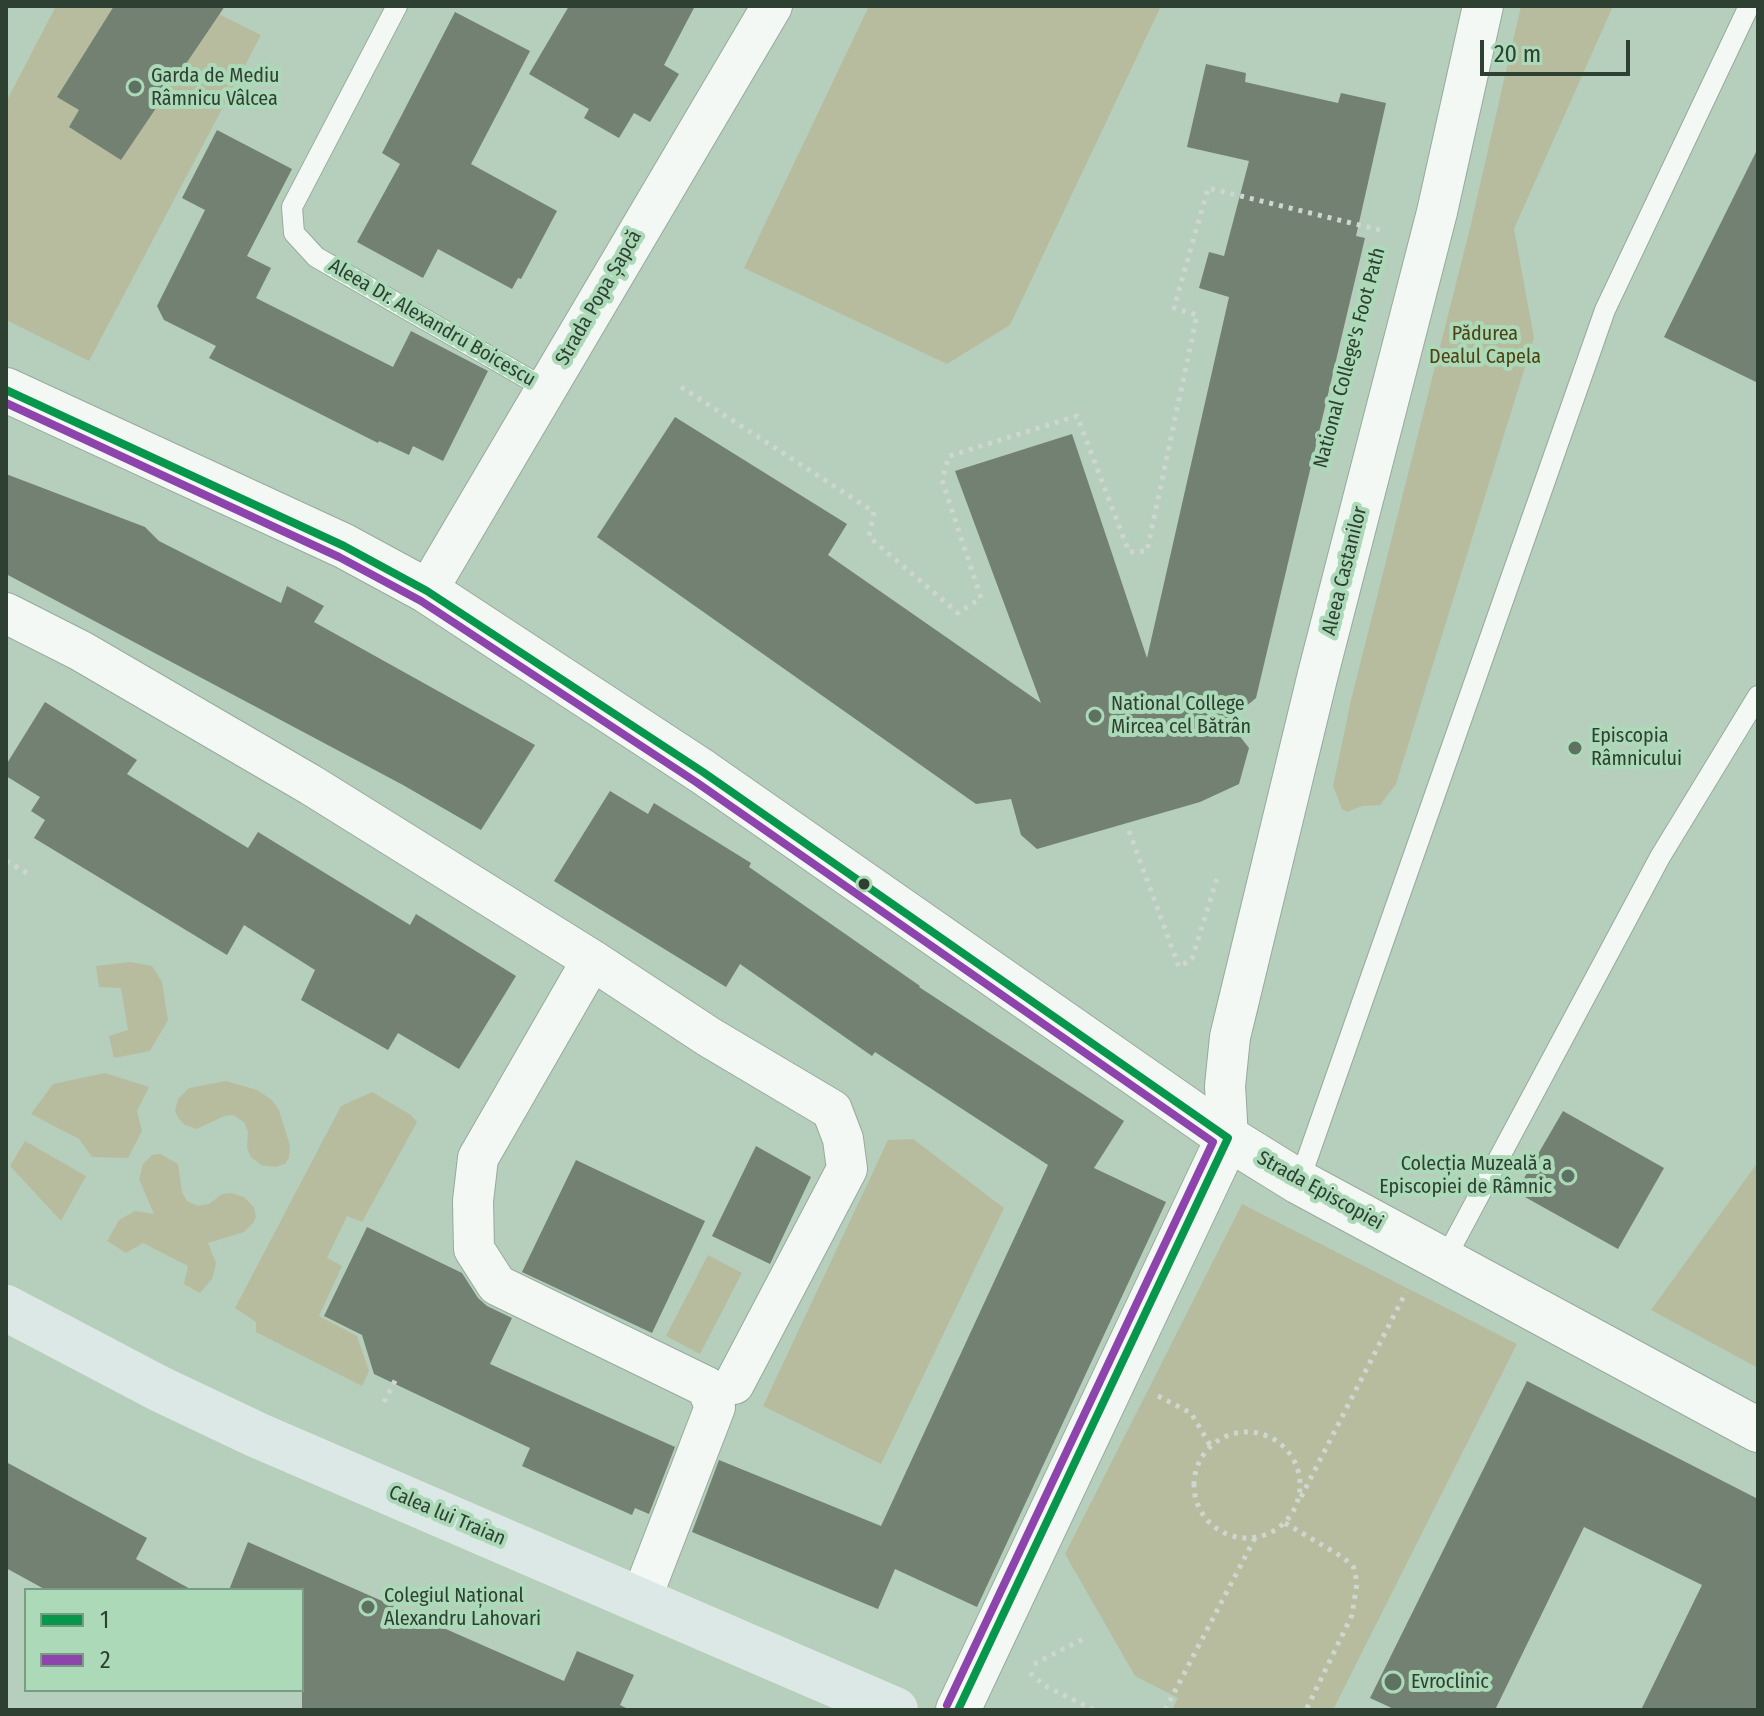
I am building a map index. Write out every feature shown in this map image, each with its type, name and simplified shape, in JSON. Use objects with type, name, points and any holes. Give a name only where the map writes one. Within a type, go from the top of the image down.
[{"type":"main road","name":"Calea lui Traian","points":[[6,1308],[160,1389],[257,1435],[895,1710]]},
{"type":"street","name":"Strada Popa Șapcă","points":[[427,591],[772,6]]},
{"type":"street","name":"Aleea Castanilor","points":[[1228,1138],[1225,1086],[1230,1037],[1242,981],[1437,212],[1483,6]]},
{"type":"street","name":"Strada Episcopiei","points":[[6,390],[344,546],[427,591],[716,780],[1228,1138],[1299,1182],[1758,1430]]},
{"type":"street","points":[[6,613],[81,651],[298,777],[592,960],[709,1037],[832,1110],[843,1139],[847,1169],[734,1384]]},
{"type":"street","points":[[592,960],[478,1158],[473,1201],[474,1249],[497,1285],[707,1387],[715,1407],[641,1599]]},
{"type":"street","points":[[958,1710],[1228,1138]]},
{"type":"lane","name":"Aleea Dr. Alexandru Boicescu","points":[[397,6],[292,207],[294,233],[316,257],[546,389]]},
{"type":"lane","points":[[1299,1182],[1605,310],[1749,6]]},
{"type":"lane","points":[[1445,1259],[1660,857],[1758,696]]},
{"type":"path","name":"National College's Foot Path","points":[[681,387],[874,512],[869,537],[958,613],[981,598],[942,480],[949,456],[1077,416],[1129,552],[1147,551],[1197,315],[1174,308],[1208,188],[1384,229],[1380,244]]},
{"type":"path","points":[[1129,831],[1179,967],[1192,959],[1220,868]]},
{"type":"path","points":[[6,861],[31,875]]},
{"type":"path","points":[[1295,1509],[1300,1492],[1299,1473],[1292,1456],[1279,1442],[1263,1434],[1244,1431],[1226,1435],[1210,1445],[1199,1460],[1193,1476],[1199,1509],[1209,1523],[1222,1533],[1238,1538],[1255,1538],[1271,1533],[1285,1523],[1295,1509],[1415,1276],[1445,1259]]},
{"type":"path","points":[[384,1402],[397,1377]]},
{"type":"path","points":[[1148,1392],[1191,1413],[1210,1445]]},
{"type":"path","points":[[1285,1523],[1344,1558],[1354,1568],[1357,1583],[1352,1615],[1306,1710]]},
{"type":"path","points":[[1165,1710],[1255,1538]]},
{"type":"path","points":[[1083,1639],[1027,1668],[1031,1676],[1045,1686],[1094,1710]]},
{"type":"green space","points":[[56,6],[203,6],[261,35],[89,361],[6,320],[6,102]]},
{"type":"green space","points":[[869,6],[1161,6],[1010,325],[947,364],[744,268]]},
{"type":"green space","name":"Pădurea Dealul Capela","points":[[1521,6],[1613,6],[1514,229],[1534,338],[1396,784],[1380,805],[1362,806],[1347,812],[1342,809],[1333,786],[1351,700],[1471,224]]},
{"type":"green space","points":[[130,962],[152,966],[162,982],[168,1020],[150,1051],[114,1058],[109,1036],[128,1030],[121,988],[99,987],[96,966]]},
{"type":"green space","points":[[105,1073],[149,1087],[137,1111],[142,1131],[128,1158],[92,1157],[79,1139],[31,1114],[53,1084]]},
{"type":"green space","points":[[226,1081],[257,1090],[272,1100],[279,1110],[290,1146],[285,1164],[275,1167],[261,1165],[251,1157],[244,1122],[233,1115],[197,1129],[179,1119],[175,1111],[178,1099],[189,1088]]},
{"type":"green space","points":[[372,1092],[411,1115],[417,1122],[362,1222],[347,1216],[327,1258],[342,1266],[319,1316],[357,1336],[369,1371],[362,1386],[256,1332],[256,1322],[235,1308],[341,1106]]},
{"type":"green space","points":[[913,1139],[1004,1208],[881,1464],[763,1406],[888,1140]]},
{"type":"green space","points":[[25,1141],[86,1176],[61,1221],[10,1166]]},
{"type":"green space","points":[[160,1154],[178,1164],[182,1192],[187,1201],[198,1206],[209,1204],[222,1194],[231,1193],[244,1197],[254,1207],[256,1217],[244,1232],[208,1243],[216,1263],[212,1279],[200,1293],[184,1284],[188,1266],[143,1243],[126,1253],[107,1241],[119,1220],[135,1211],[154,1214],[139,1179],[143,1164],[152,1155]]},
{"type":"green space","points":[[1758,1162],[1758,1368],[1651,1310]]},
{"type":"green space","points":[[1242,1204],[1517,1344],[1333,1710],[1172,1710],[1178,1698],[1135,1676],[1065,1554]]},
{"type":"green space","points":[[708,1255],[742,1273],[700,1354],[666,1336]]},
{"type":"building","points":[[114,6],[225,6],[121,160],[69,127],[79,110],[57,97]]},
{"type":"building","points":[[569,6],[695,6],[664,65],[679,74],[650,122],[634,113],[619,138],[584,118],[589,109],[529,74]]},
{"type":"building","points":[[455,12],[530,51],[471,164],[557,211],[521,279],[518,278],[512,289],[438,249],[423,278],[357,242],[400,164],[382,153]]},
{"type":"building","points":[[1206,64],[1246,73],[1245,82],[1338,103],[1341,93],[1386,103],[1356,236],[1365,238],[1256,698],[1228,721],[1249,748],[1239,784],[1200,802],[1037,849],[1021,835],[1011,799],[976,804],[597,537],[675,417],[847,524],[828,555],[1041,703],[955,471],[1072,434],[1147,658],[1229,297],[1199,288],[1209,252],[1224,256],[1249,161],[1187,147]]},
{"type":"building","points":[[217,130],[292,169],[247,256],[271,268],[256,298],[393,367],[411,331],[488,371],[443,461],[413,446],[409,455],[378,443],[209,358],[216,346],[164,320],[157,306],[205,210],[182,198]]},
{"type":"building","points":[[1758,148],[1758,383],[1664,337]]},
{"type":"building","points":[[6,474],[145,527],[159,541],[281,603],[287,586],[324,606],[314,622],[535,745],[481,830],[403,785],[6,574]]},
{"type":"building","points":[[45,702],[137,760],[127,774],[248,848],[258,832],[410,925],[416,914],[516,976],[459,1069],[398,1033],[388,1050],[301,1000],[315,970],[244,925],[227,955],[34,838],[45,820],[31,811],[40,797],[6,776],[6,765]]},
{"type":"building","points":[[610,791],[648,814],[654,803],[751,863],[749,867],[919,987],[1124,1121],[1094,1168],[1166,1202],[977,1607],[895,1569],[878,1609],[692,1532],[719,1460],[881,1526],[1048,1165],[875,1052],[872,1056],[740,964],[726,987],[554,881]]},
{"type":"building","points":[[1563,1111],[1664,1168],[1618,1249],[1516,1192]]},
{"type":"building","points":[[756,1146],[811,1177],[770,1264],[712,1236]]},
{"type":"building","points":[[576,1160],[705,1221],[652,1333],[522,1272]]},
{"type":"building","points":[[367,1227],[462,1273],[478,1298],[512,1318],[490,1364],[675,1447],[649,1514],[635,1508],[632,1515],[522,1466],[530,1448],[374,1374],[362,1335],[324,1316]]},
{"type":"building","points":[[1527,1381],[1758,1499],[1758,1710],[1641,1710],[1702,1585],[1584,1527],[1495,1710],[1396,1710],[1370,1698]]},
{"type":"building","points":[[6,1462],[147,1538],[136,1559],[188,1588],[42,1588],[6,1568]]},
{"type":"building","name":"Colegiul Național Alexandru Lahovari","points":[[248,1542],[564,1681],[577,1651],[634,1675],[620,1705],[630,1710],[302,1710],[304,1588],[230,1588]]},
{"type":"transit line","name":"1","points":[[6,390],[344,546],[427,591],[703,772],[1228,1138],[958,1710]]},
{"type":"transit line","name":"2","points":[[6,403],[339,557],[421,601],[696,782],[1213,1142],[947,1705]]},
{"type":"place","name":"Garda de Mediu Râmnicu Vâlcea","points":[[135,87]]},
{"type":"place","name":"National College Mircea cel Bătrân","points":[[1095,716]]},
{"type":"place","name":"Episcopia Râmnicului","points":[[1575,748]]},
{"type":"place","name":"Colecția Muzeală a Episcopiei de Râmnic","points":[[1568,1176]]},
{"type":"place","name":"Colegiul Național Alexandru Lahovari","points":[[368,1607]]},
{"type":"place","name":"Evroclinic","points":[[1393,1682]]}]
